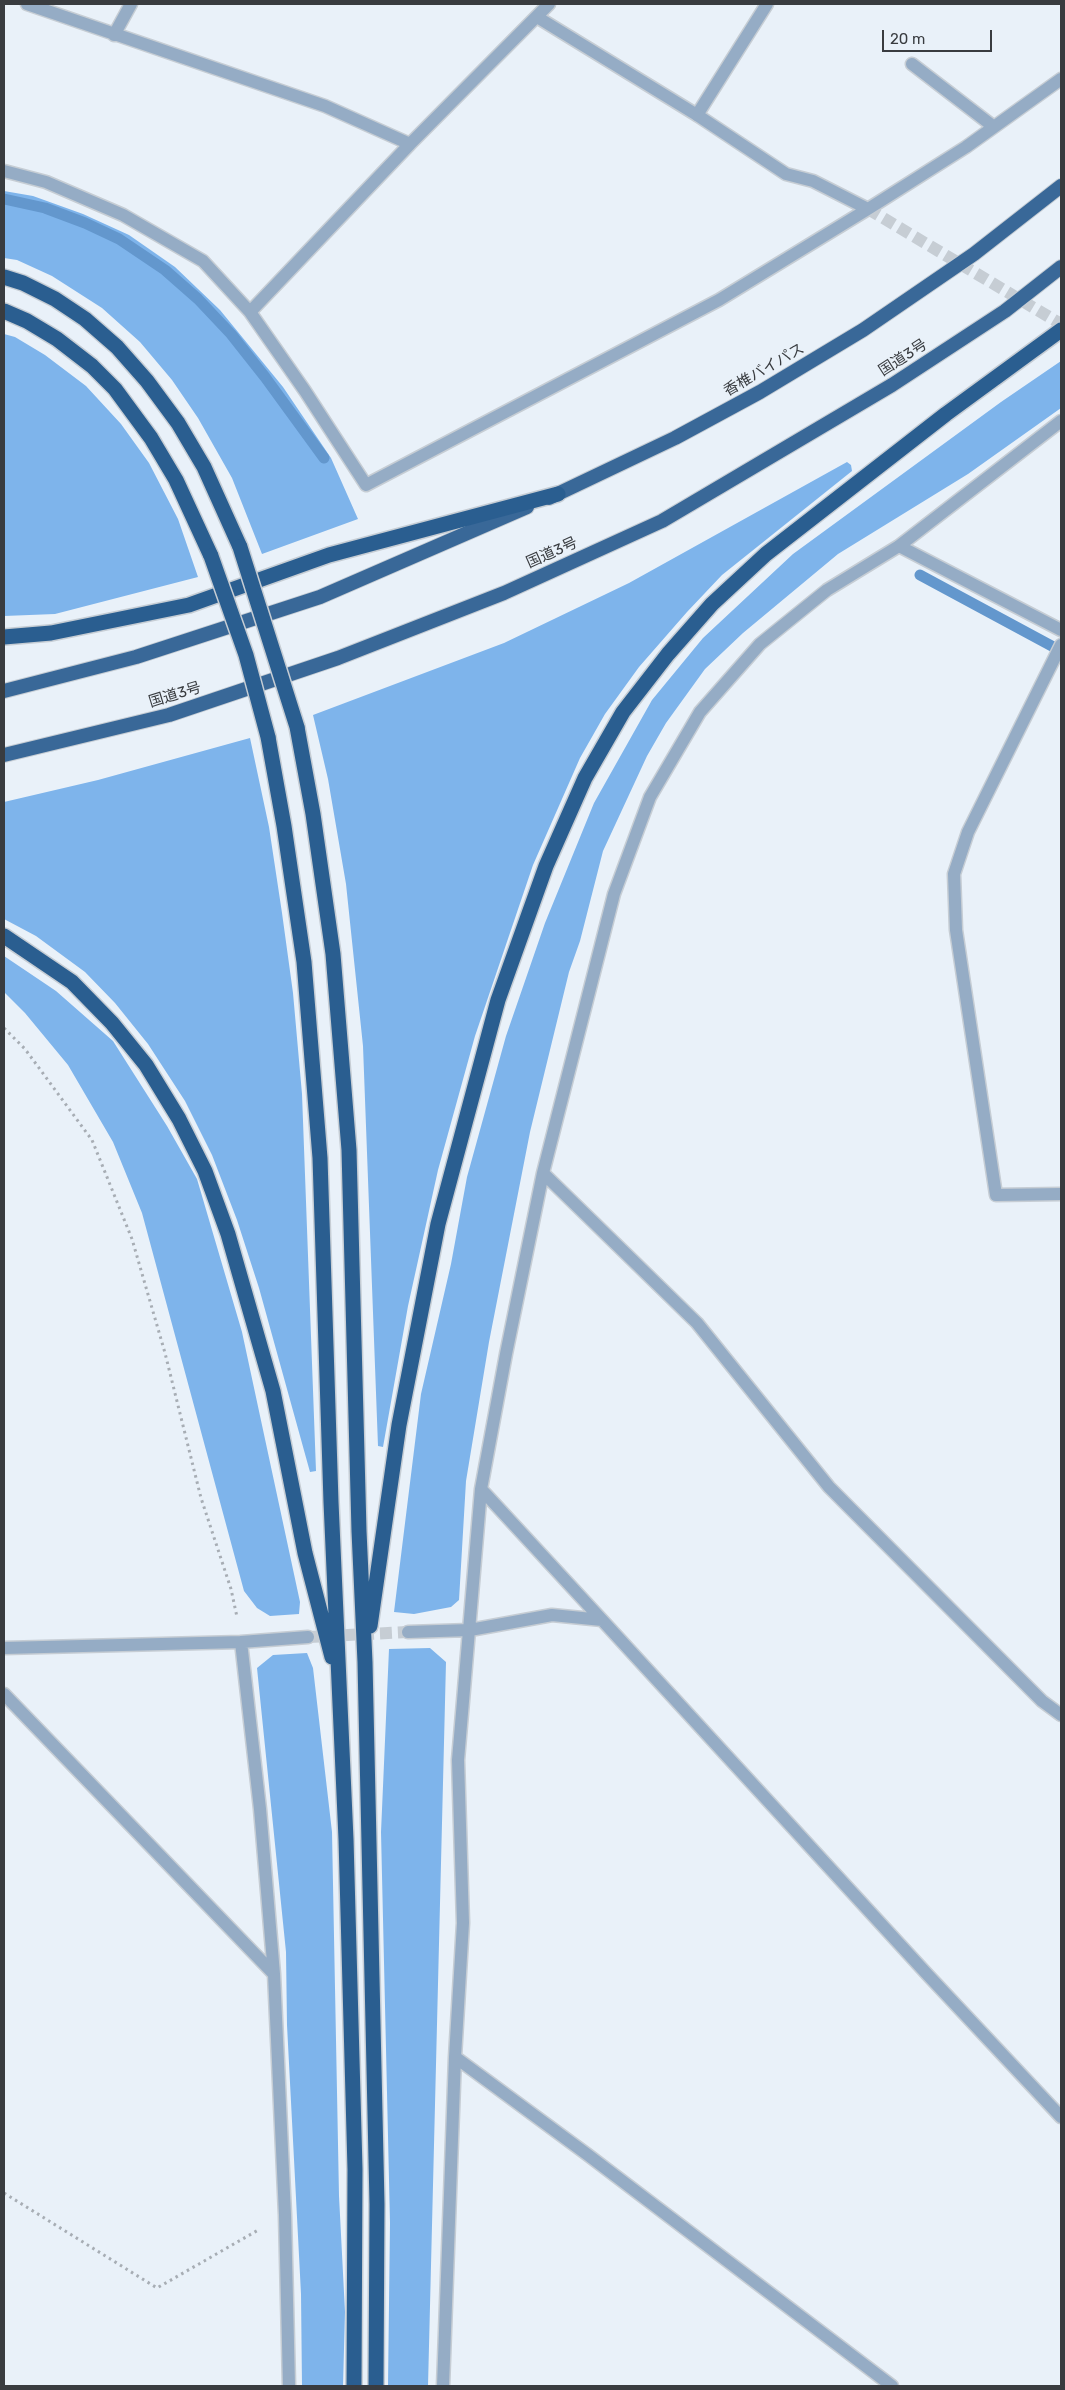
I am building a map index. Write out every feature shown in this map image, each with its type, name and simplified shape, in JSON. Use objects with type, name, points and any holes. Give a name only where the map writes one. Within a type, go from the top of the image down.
[{"type":"highway","name":"香椎バイパス","points":[[558,494],[675,438],[760,392],[863,330],[974,254],[1061,186]]},
{"type":"highway","name":"国道3号","points":[[4,755],[169,715],[338,658],[504,593],[662,521],[892,385],[1005,310],[1061,267]]},
{"type":"highway","points":[[4,276],[23,282],[55,299],[84,319],[117,347],[141,374],[178,423],[200,460],[240,547],[297,727],[313,814],[333,954],[349,1150],[359,1531],[365,1662],[377,2204],[376,2386]]},
{"type":"highway","points":[[4,311],[27,321],[57,339],[92,366],[115,389],[151,438],[176,480],[211,556],[246,654],[268,737],[284,826],[304,962],[320,1158],[331,1502],[340,1688],[355,2169],[354,2386]]},
{"type":"highway","points":[[365,1662],[399,1425],[438,1224],[498,1000],[546,866],[585,778],[623,712],[668,654],[712,604],[766,554],[946,414],[1061,330]]},
{"type":"highway","points":[[4,637],[51,633],[189,605],[329,555],[558,494]]},
{"type":"highway","points":[[4,691],[136,657],[320,598],[558,494]]},
{"type":"highway","points":[[4,936],[72,982],[112,1023],[146,1065],[179,1119],[205,1171],[228,1234],[273,1391],[305,1553],[340,1688]]},
{"type":"street","points":[[27,4],[325,106],[410,144]]},
{"type":"street","points":[[114,35],[131,4]]},
{"type":"street","points":[[250,312],[410,144],[549,4]]},
{"type":"street","points":[[696,115],[767,4]]},
{"type":"street","points":[[536,17],[696,115],[786,174],[813,181],[868,209]]},
{"type":"street","points":[[912,64],[994,127]]},
{"type":"street","points":[[4,171],[46,182],[123,215],[203,262],[250,312],[305,391],[366,485],[719,300],[868,209],[994,127],[1061,79]]},
{"type":"street","points":[[443,2386],[455,2057],[463,1924],[458,1760],[481,1489],[506,1354],[544,1174],[614,894],[650,797],[700,712],[760,644],[827,590],[899,546],[1061,420]]},
{"type":"street","points":[[899,546],[1061,630]]},
{"type":"street","points":[[1061,645],[968,832],[954,874],[956,930],[996,1194],[1061,1194]]},
{"type":"street","points":[[544,1174],[696,1323],[829,1487],[1042,1701],[1061,1715]]},
{"type":"street","points":[[481,1489],[919,1966],[1061,2117]]},
{"type":"street","points":[[408,1632],[470,1630],[552,1615],[602,1620]]},
{"type":"street","points":[[4,1648],[241,1642],[308,1636]]},
{"type":"street","points":[[241,1642],[260,1809],[274,1974],[285,2215],[289,2386]]},
{"type":"street","points":[[4,1694],[274,1974]]},
{"type":"street","points":[[455,2057],[588,2155],[892,2386]]},
{"type":"path","points":[[4,1028],[26,1049],[92,1140],[132,1240],[165,1353],[201,1498],[231,1589],[241,1642]]},
{"type":"path","points":[[4,2194],[157,2288],[285,2215]]},
{"type":"shaded area","points":[[4,191],[33,196],[83,214],[129,235],[175,267],[220,310],[283,387],[331,458],[358,519],[262,554],[232,478],[198,418],[172,380],[140,342],[102,308],[52,276],[17,260],[4,258]]},
{"type":"shaded area","points":[[4,334],[15,337],[45,355],[86,386],[121,424],[149,463],[178,519],[198,577],[55,614],[4,616]]},
{"type":"shaded area","points":[[1061,361],[1061,408],[968,474],[838,554],[743,633],[705,669],[666,723],[647,756],[603,851],[580,941],[569,972],[530,1132],[489,1342],[466,1481],[459,1600],[451,1607],[414,1614],[394,1612],[421,1394],[451,1264],[467,1177],[506,1036],[545,923],[594,803],[652,700],[703,638],[793,554],[1001,402]]},
{"type":"shaded area","points":[[847,462],[851,465],[852,471],[722,575],[687,612],[639,667],[605,714],[580,758],[533,865],[475,1036],[438,1170],[408,1306],[383,1447],[378,1446],[363,1046],[346,884],[328,779],[313,715],[504,643],[629,583]]},
{"type":"shaded area","points":[[250,738],[269,827],[282,913],[293,993],[302,1094],[316,1471],[310,1472],[259,1288],[237,1220],[212,1155],[185,1101],[148,1044],[115,1003],[85,972],[36,936],[4,919],[4,802],[98,780]]},
{"type":"shaded area","points":[[4,956],[56,991],[113,1041],[167,1126],[197,1179],[242,1332],[300,1602],[299,1614],[270,1616],[257,1608],[244,1591],[142,1213],[113,1142],[68,1065],[25,1013],[4,992]]},
{"type":"shaded area","points":[[430,1648],[446,1662],[428,2386],[388,2386],[390,2223],[381,1832],[389,1649]]},
{"type":"shaded area","points":[[307,1653],[313,1668],[332,1832],[339,2196],[345,2312],[343,2386],[302,2386],[301,2294],[287,2025],[286,1952],[257,1668],[273,1655]]},
{"type":"waterway","points":[[4,199],[45,208],[85,223],[119,239],[165,270],[198,299],[231,334],[324,458]]},
{"type":"waterway","points":[[920,575],[1061,651]]},
{"type":"tunnel","points":[[868,209],[1061,324]]},
{"type":"tunnel","points":[[308,1637],[408,1632]]}]
